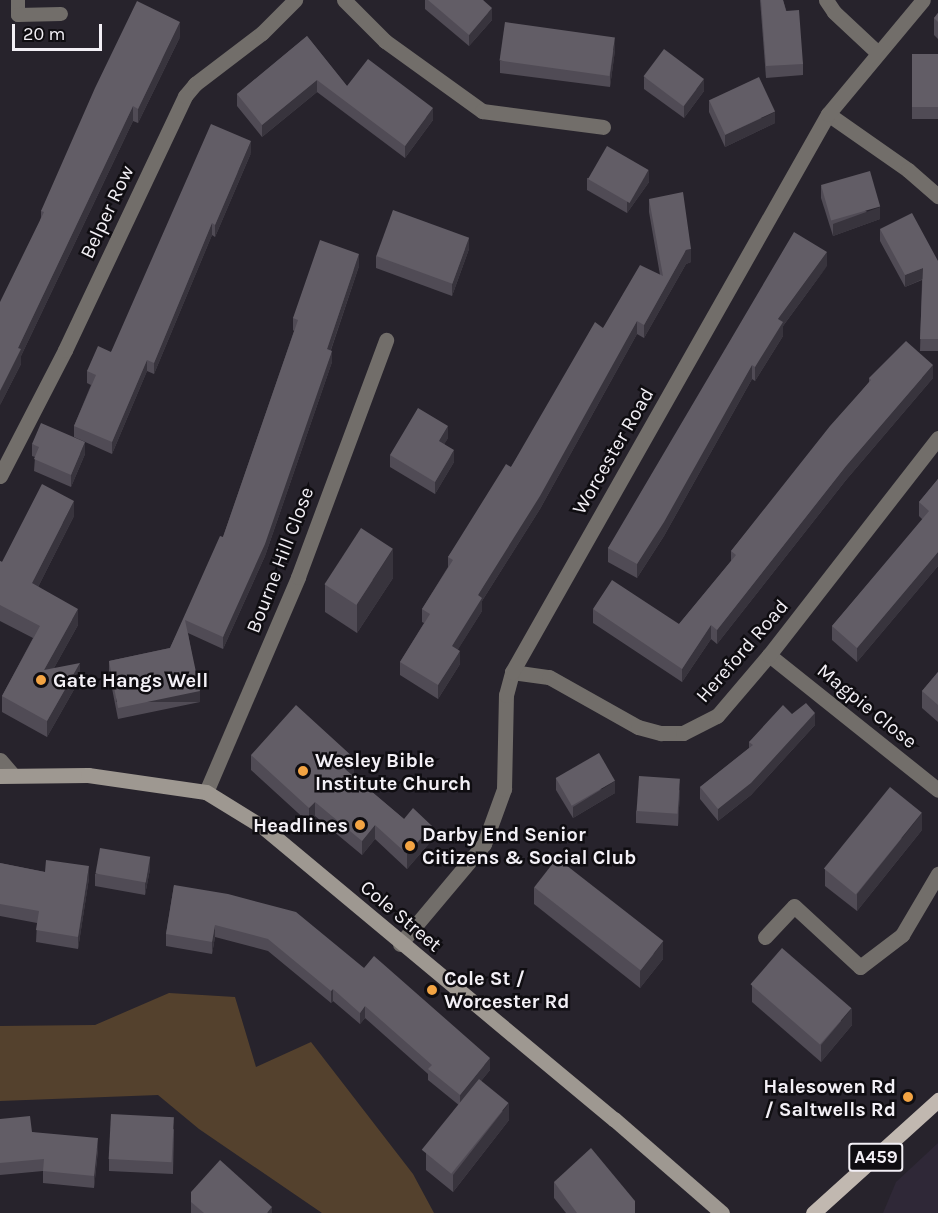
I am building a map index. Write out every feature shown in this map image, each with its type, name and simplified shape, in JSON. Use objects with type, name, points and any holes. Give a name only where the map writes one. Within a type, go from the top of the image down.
[{"type":"main road","name":"A459","points":[[813,1213],[938,1100]]},
{"type":"street","name":"Belper Row","points":[[0,476],[65,350],[185,96],[195,84],[262,33],[296,0]]},
{"type":"street","points":[[344,0],[385,41],[482,111],[603,127]]},
{"type":"street","points":[[826,0],[834,12],[878,53]]},
{"type":"street","name":"Worcester Road","points":[[400,944],[484,844],[504,789],[506,695],[512,672],[828,114],[923,0]]},
{"type":"street","points":[[828,114],[908,170],[938,196]]},
{"type":"street","name":"Bourne Hill Close","points":[[206,792],[298,577],[386,340]]},
{"type":"street","name":"Hereford Road","points":[[512,672],[549,677],[638,727],[661,733],[683,733],[717,716],[769,655],[938,438]]},
{"type":"street","name":"Magpie Close","points":[[769,655],[938,790]]},
{"type":"street","points":[[0,760],[6,775]]},
{"type":"street","name":"Cole Street","points":[[6,775],[88,775],[206,792],[262,827],[400,944],[624,1127],[722,1213]]},
{"type":"street","points":[[765,937],[794,906],[860,967],[902,935],[938,874]]},
{"type":"lane","points":[[18,0],[18,15],[61,14]]},
{"type":"shaded area","points":[[169,993],[235,997],[256,1067],[311,1042],[413,1174],[434,1213],[322,1213],[199,1129],[158,1095],[0,1101],[0,1026],[95,1025]]},
{"type":"shaded area","points":[[938,1143],[938,1213],[883,1213],[896,1182]]},
{"type":"building","points":[[428,0],[483,0],[492,8],[469,35]]},
{"type":"building","points":[[761,0],[783,0],[786,11],[799,10],[803,64],[766,66]]},
{"type":"building","points":[[137,1],[180,22],[138,109],[133,106],[18,348],[21,349],[0,391],[0,302],[44,212],[41,211],[95,88]]},
{"type":"building","points":[[505,22],[615,37],[609,76],[500,61]]},
{"type":"building","points":[[307,36],[347,86],[368,59],[433,108],[405,146],[317,80],[262,125],[237,94]]},
{"type":"building","points":[[664,49],[704,79],[683,106],[644,76]]},
{"type":"building","points":[[912,54],[938,54],[938,107],[912,107]]},
{"type":"building","points":[[759,77],[775,111],[725,135],[709,100]]},
{"type":"building","points":[[211,124],[251,141],[215,225],[212,223],[154,363],[147,360],[112,442],[74,426],[96,375],[87,371],[98,346],[111,352]]},
{"type":"building","points":[[607,146],[649,170],[630,203],[588,179]]},
{"type":"building","points":[[870,171],[880,207],[831,221],[821,185]]},
{"type":"building","points":[[683,192],[691,249],[686,250],[644,325],[637,321],[540,496],[478,595],[482,598],[452,646],[460,651],[438,685],[400,662],[430,614],[422,609],[453,560],[448,557],[506,464],[511,467],[595,322],[603,328],[640,265],[663,276],[649,199]]},
{"type":"building","points":[[393,210],[469,238],[452,284],[376,256]]},
{"type":"building","points":[[912,213],[938,261],[938,339],[920,339],[923,268],[905,275],[880,229]]},
{"type":"building","points":[[794,232],[827,252],[778,319],[783,322],[755,367],[752,365],[664,522],[637,564],[608,548]]},
{"type":"building","points":[[320,240],[359,254],[327,349],[332,351],[265,544],[223,637],[185,620],[200,691],[118,708],[109,661],[170,648],[220,536],[223,537],[298,320],[293,318]]},
{"type":"building","points":[[906,341],[933,365],[846,466],[717,630],[711,625],[682,669],[593,609],[612,580],[679,624],[736,555],[731,551],[830,426],[871,380],[869,378]]},
{"type":"building","points":[[418,408],[448,426],[439,441],[454,450],[435,482],[390,455]]},
{"type":"building","points":[[41,423],[85,442],[71,475],[34,459],[39,447],[32,444]]},
{"type":"building","points":[[938,479],[938,552],[857,648],[832,626],[929,511],[919,502]]},
{"type":"building","points":[[42,484],[74,501],[32,583],[78,609],[44,670],[80,663],[47,721],[2,696],[40,626],[0,605],[0,561],[2,562]]},
{"type":"building","points":[[361,528],[393,549],[356,605],[325,584]]},
{"type":"building","points":[[938,672],[938,705],[922,691]]},
{"type":"building","points":[[806,703],[815,713],[751,783],[718,809],[700,787],[753,745],[749,742],[783,705],[792,714]]},
{"type":"building","points":[[296,705],[354,758],[345,769],[404,819],[413,808],[432,826],[407,854],[375,825],[362,841],[315,802],[309,808],[251,755]]},
{"type":"building","points":[[599,753],[615,781],[572,806],[556,778]]},
{"type":"building","points":[[639,776],[680,779],[677,814],[637,811]]},
{"type":"building","points":[[890,787],[922,813],[856,894],[824,869]]},
{"type":"building","points":[[100,848],[150,857],[146,882],[95,874]]},
{"type":"building","points":[[557,858],[663,941],[641,970],[534,887]]},
{"type":"building","points":[[46,860],[89,866],[78,937],[36,930],[39,911],[0,904],[0,863],[45,872]]},
{"type":"building","points":[[174,885],[228,894],[296,912],[364,968],[374,956],[490,1058],[460,1095],[428,1069],[432,1065],[365,1006],[360,1013],[268,939],[215,925],[212,942],[166,934]]},
{"type":"building","points":[[782,948],[851,1008],[820,1045],[751,984]]},
{"type":"building","points":[[479,1079],[509,1103],[451,1174],[422,1150]]},
{"type":"building","points":[[111,1114],[174,1117],[172,1162],[109,1159]]},
{"type":"building","points":[[30,1116],[32,1132],[98,1138],[94,1176],[43,1171],[44,1159],[0,1163],[0,1119]]},
{"type":"building","points":[[591,1148],[635,1201],[635,1213],[577,1213],[554,1182]]},
{"type":"building","points":[[220,1160],[272,1207],[267,1213],[204,1213],[191,1202],[191,1192]]},
{"type":"place","name":"Gate Hangs Well","points":[[41,680]]},
{"type":"place","name":"Wesley Bible Institute Church","points":[[303,771]]},
{"type":"place","name":"Headlines","points":[[360,825]]},
{"type":"place","name":"Darby End Senior Citizens & Social Club","points":[[410,846]]},
{"type":"place","name":"Cole St / Worcester Rd","points":[[432,990]]},
{"type":"place","name":"Halesowen Rd / Saltwells Rd","points":[[908,1097]]}]
